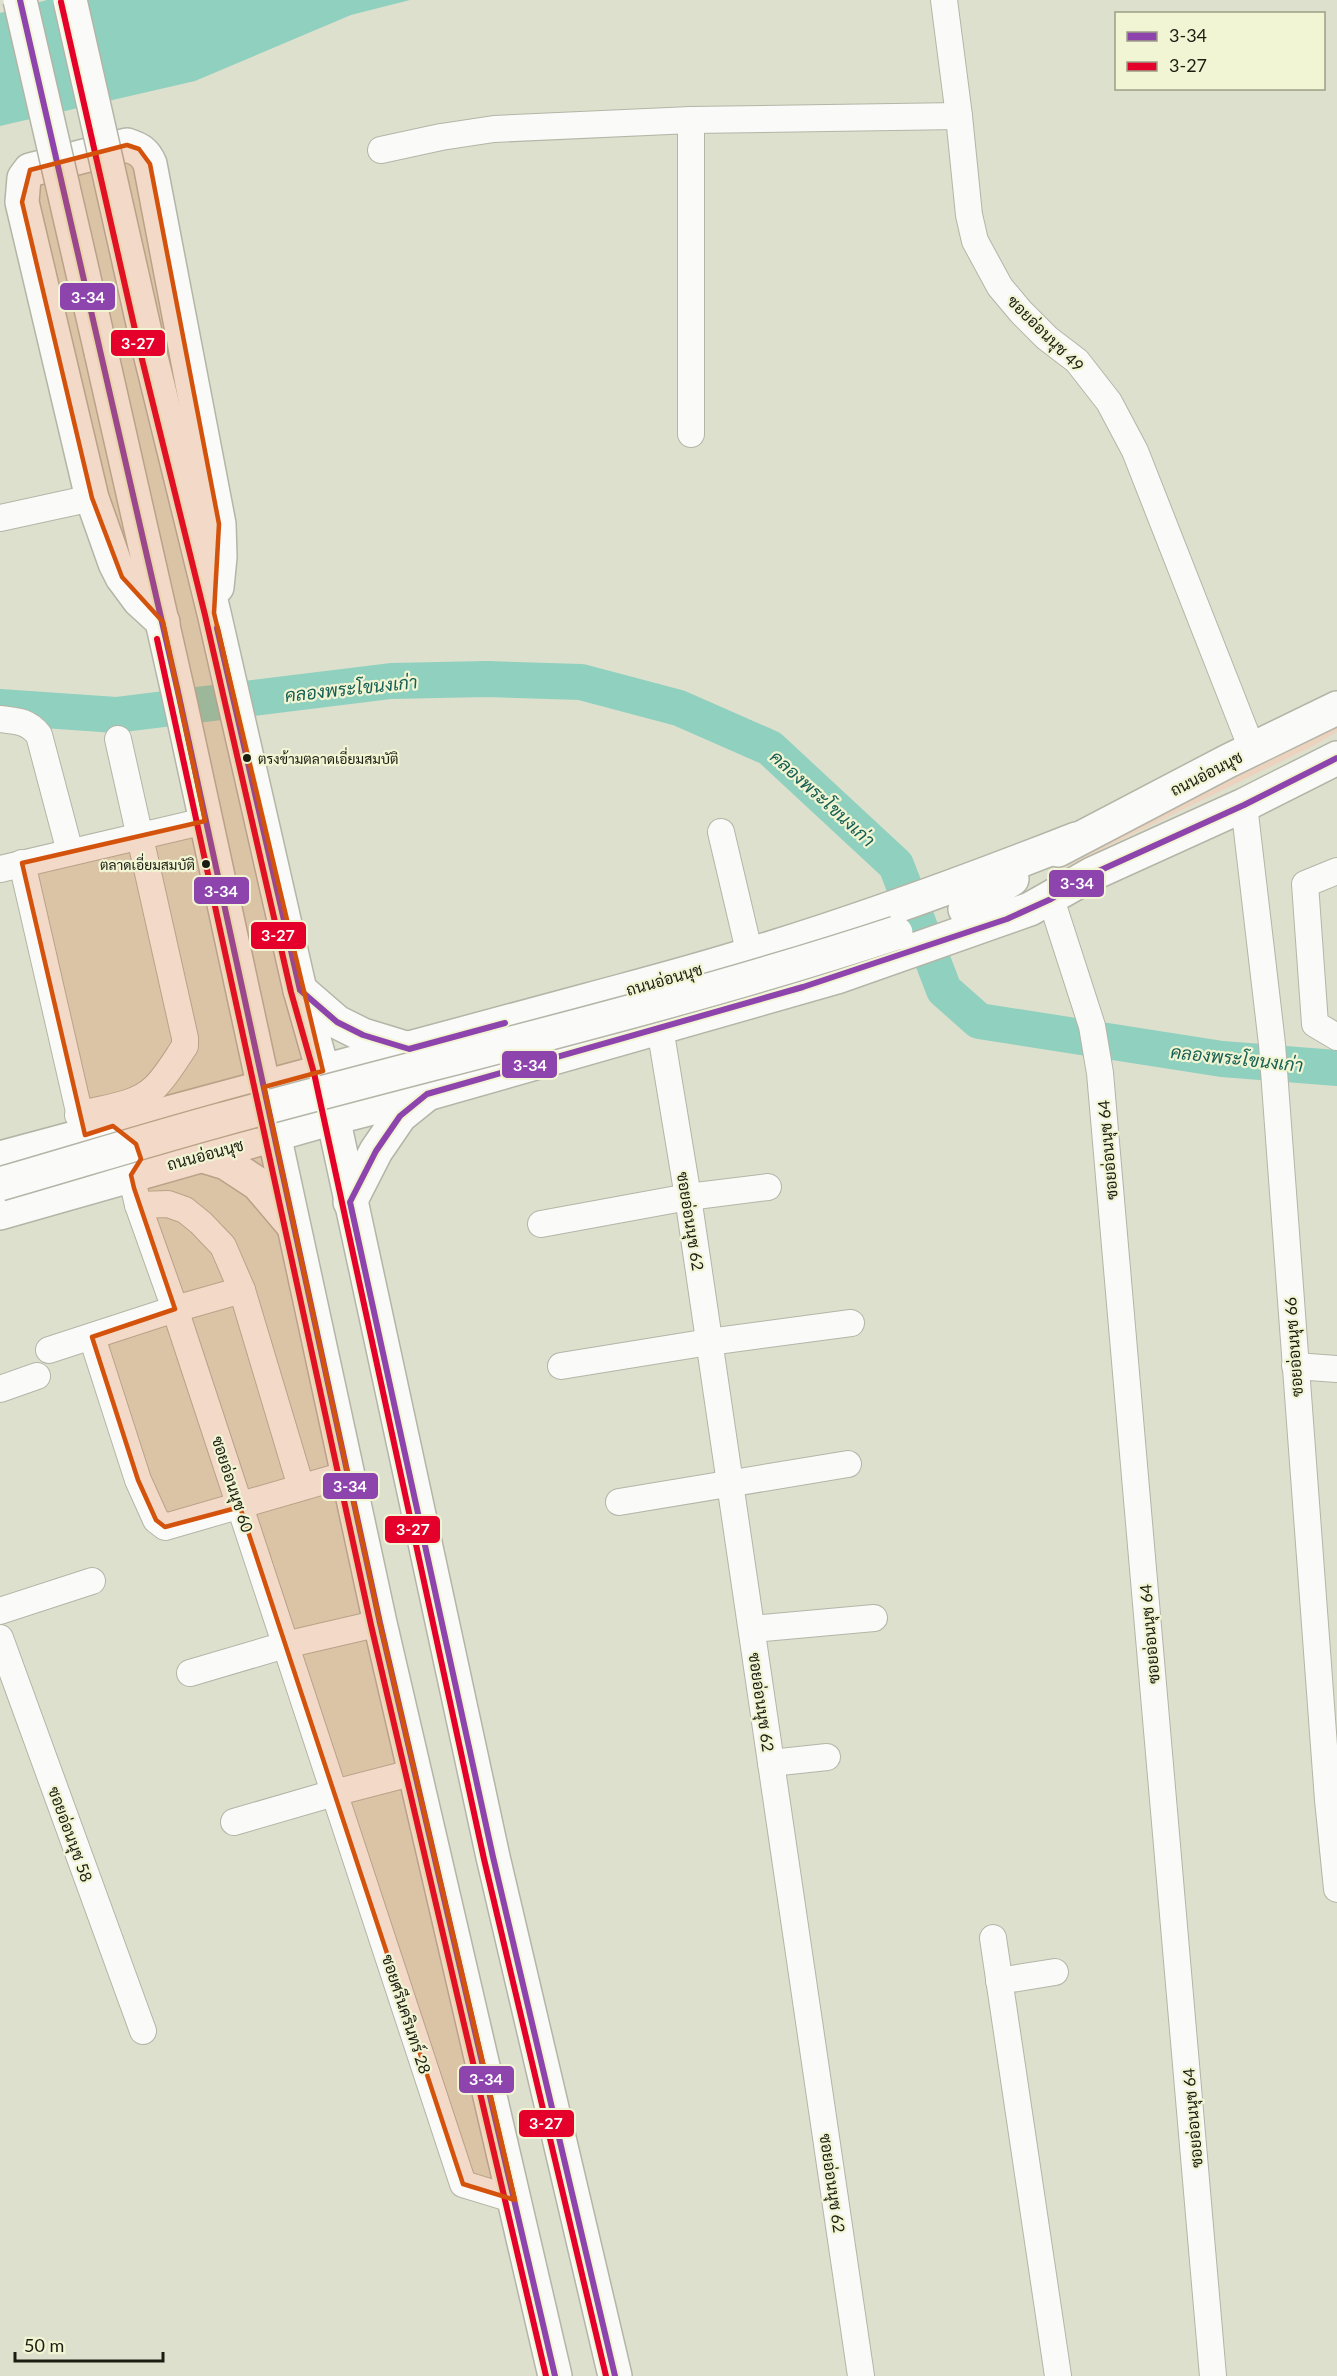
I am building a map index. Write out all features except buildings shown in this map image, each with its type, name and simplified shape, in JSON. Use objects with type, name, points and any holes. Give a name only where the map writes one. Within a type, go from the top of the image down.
[{"type":"main road","points":[[21,0],[163,622],[380,1623],[555,2376]]},
{"type":"main road","points":[[70,0],[147,341],[214,614],[300,990],[323,1071],[493,1857],[615,2376]]},
{"type":"main road","points":[[163,622],[139,600],[126,584],[115,563],[93,498],[22,202],[24,178],[30,170],[126,146],[139,149],[146,155],[150,164],[219,524],[220,557],[214,614]]},
{"type":"main road","name":"ถนนอ่อนนุช","points":[[964,909],[1076,839],[1337,708]]},
{"type":"main road","name":"ถนนอ่อนนุช","points":[[0,1213],[135,1190],[200,1155],[427,1094],[837,977],[1007,919],[1051,899],[1092,874],[1245,805],[1337,758]]},
{"type":"main road","name":"ถนนอ่อนนุช","points":[[0,1158],[92,1125],[189,1106],[264,1087],[486,1029],[750,955],[993,872],[1076,839]]},
{"type":"main road","name":"ถนนอ่อนนุช","points":[[0,1184],[221,1120],[686,997],[841,951],[964,909],[1092,874]]},
{"type":"main road","points":[[300,990],[338,1022],[363,1035],[409,1049]]},
{"type":"main road","points":[[189,1106],[221,1089],[230,1081],[239,1058],[245,1000]]},
{"type":"main road","points":[[486,1029],[473,1045],[471,1058],[481,1069],[498,1074]]},
{"type":"main road","points":[[350,1202],[376,1151],[400,1116],[427,1094]]},
{"type":"main road","points":[[92,1125],[131,1139],[141,1151],[135,1190]]},
{"type":"main road","points":[[200,1155],[226,1162],[258,1184],[293,1226]]},
{"type":"street","name":"ซอยอ่อนนุช 49","points":[[944,0],[969,215],[975,241],[1000,287],[1047,338],[1077,361],[1109,402],[1135,451],[1252,749]]},
{"type":"street","points":[[381,150],[441,137],[494,129],[691,120],[959,116]]},
{"type":"street","points":[[691,120],[691,434]]},
{"type":"street","points":[[0,518],[93,498]]},
{"type":"street","points":[[0,719],[21,721],[32,726],[39,735],[70,852]]},
{"type":"street","points":[[118,739],[139,836],[185,1038],[185,1046],[156,1087],[92,1125],[11,866],[139,836],[206,821]]},
{"type":"street","name":"ซอยอ่อนนุช 66","points":[[1245,805],[1272,1044],[1273,1087],[1328,1800],[1337,1889]]},
{"type":"street","points":[[721,832],[750,955]]},
{"type":"street","points":[[1337,871],[1305,884],[1315,1024],[1337,1038]]},
{"type":"street","name":"ซอยอ่อนนุช 64","points":[[1051,899],[1092,1026],[1100,1073],[1213,2376]]},
{"type":"street","name":"ซอยอ่อนนุช 62","points":[[660,1028],[688,1197],[861,2376]]},
{"type":"street","points":[[541,1224],[688,1197],[768,1187]]},
{"type":"street","points":[[135,1190],[185,1210],[223,1246],[242,1290],[301,1487]]},
{"type":"street","name":"ซอยอ่อนนุช 60","points":[[135,1190],[334,1793]]},
{"type":"street","points":[[49,1350],[242,1290]]},
{"type":"street","points":[[561,1366],[709,1342],[851,1323]]},
{"type":"street","points":[[92,1337],[138,1480],[156,1520],[165,1527],[348,1474]]},
{"type":"street","points":[[1295,1366],[1337,1369]]},
{"type":"street","points":[[0,1389],[37,1376]]},
{"type":"street","points":[[619,1502],[848,1464]]},
{"type":"street","points":[[0,1611],[92,1581]]},
{"type":"street","points":[[752,1629],[874,1618]]},
{"type":"street","points":[[190,1673],[285,1645],[380,1623]]},
{"type":"street","name":"ซอยอ่อนนุช 58","points":[[0,1638],[142,2031]]},
{"type":"street","points":[[771,1762],[827,1757]]},
{"type":"street","points":[[234,1822],[415,1772]]},
{"type":"street","name":"ซอยศรีนครินทร์ 28","points":[[334,1793],[463,2184],[515,2200]]},
{"type":"street","points":[[993,1938],[1058,2376]]},
{"type":"street","points":[[999,1981],[1055,1972]]},
{"type":"highlighted area","points":[[127,145],[139,149],[150,164],[219,524],[214,613],[323,1071],[264,1087],[380,1623],[515,2200],[463,2184],[240,1507],[165,1527],[156,1520],[138,1480],[92,1337],[175,1309],[134,1188],[131,1175],[141,1159],[136,1144],[113,1126],[85,1135],[22,863],[205,821],[163,622],[122,577],[92,498],[22,202],[30,170]]},
{"type":"shaded area","points":[[1337,722],[1337,732],[1315,745],[1068,866],[1066,860]]},
{"type":"water","points":[[47,0],[410,0],[351,15],[195,81],[0,126],[0,13]]},
{"type":"waterway","name":"คลองพระโขนงเก่า","points":[[0,707],[116,715],[391,681],[487,679],[581,682],[679,708],[770,748],[896,865],[944,990],[979,1021],[1222,1059],[1337,1068]]},
{"type":"transit line","name":"3-34","points":[[20,0],[178,692],[380,1623],[555,2376]]},
{"type":"transit line","name":"3-27","points":[[61,2],[138,343],[205,615],[291,992],[314,1073],[484,1859],[606,2376]]},
{"type":"transit line","name":"3-34","points":[[217,628],[300,990],[337,1022],[363,1035],[409,1049],[505,1023]]},
{"type":"transit line","name":"3-27","points":[[157,639],[371,1625],[546,2376]]},
{"type":"transit line","name":"3-34","points":[[615,2376],[493,1857],[350,1202],[376,1151],[400,1116],[427,1094],[803,987],[1007,919],[1051,899],[1092,874],[1244,805],[1337,758]]},
{"type":"place","name":"ตรงข้ามตลาดเอี่ยมสมบัติ","points":[[247,758]]},
{"type":"place","name":"ตลาดเอี่ยมสมบัติ","points":[[206,864]]}]
